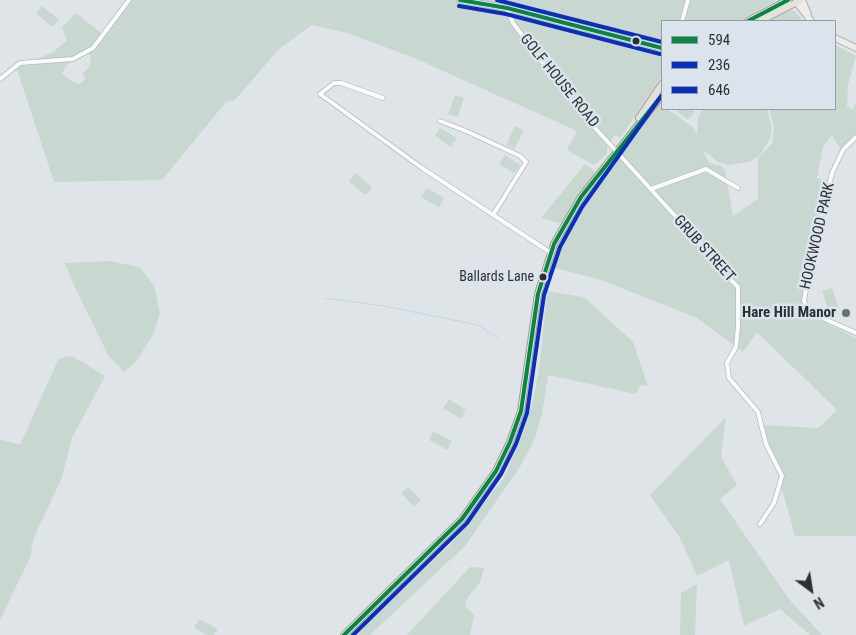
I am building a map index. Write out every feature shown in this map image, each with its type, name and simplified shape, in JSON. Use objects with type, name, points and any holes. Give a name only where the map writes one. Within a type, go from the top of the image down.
[{"type":"main road","points":[[460,0],[493,2],[507,8],[661,48]]},
{"type":"main road","points":[[750,20],[788,0]]},
{"type":"main road","points":[[762,20],[799,1],[811,20]]},
{"type":"main road","points":[[836,38],[856,47]]},
{"type":"main road","points":[[621,145],[661,85]]},
{"type":"main road","points":[[344,635],[462,519],[479,498],[499,466],[514,432],[523,401],[538,294],[551,253],[571,213],[616,151],[661,96]]},
{"type":"street","points":[[0,79],[20,63],[68,60],[93,48],[129,0]]},
{"type":"street","points":[[682,20],[688,0]]},
{"type":"street","name":"GOLF HOUSE ROAD","points":[[507,8],[513,23],[572,101],[616,151]]},
{"type":"street","points":[[383,98],[341,83],[334,83],[324,88],[320,94],[420,166],[551,253]]},
{"type":"street","points":[[440,121],[520,156],[526,162],[493,215]]},
{"type":"street","name":"HOOKWOOD PARK","points":[[856,137],[851,140],[840,156],[832,173],[822,208],[804,299],[809,312],[856,332]]},
{"type":"street","name":"GRUB STREET","points":[[616,151],[698,241],[714,263],[738,287],[738,326],[736,347],[728,363],[730,378],[758,412],[766,444],[782,476],[774,503],[760,524]]},
{"type":"street","points":[[650,189],[706,169],[714,172],[733,187],[738,188]]},
{"type":"shaded area","points":[[132,0],[775,1],[742,20],[661,20],[661,77],[620,138],[615,135],[607,145],[607,154],[594,165],[567,150],[577,131],[412,57],[347,33],[312,25],[280,48],[235,100],[226,102],[162,180],[54,182],[16,66],[52,53],[67,40],[62,28],[76,13],[105,36]],"holes":[[[88,53],[91,58],[89,67],[82,74],[86,79],[79,84],[71,81],[62,73],[68,64]]]},
{"type":"shaded area","points":[[42,6],[59,19],[53,27],[36,14]]},
{"type":"shaded area","points":[[790,10],[795,11],[802,20],[770,20]]},
{"type":"shaded area","points":[[836,46],[856,56],[848,85],[847,106],[853,110],[856,102],[856,135],[841,150],[832,135],[823,147],[817,178],[828,181],[815,231],[804,293],[811,309],[810,315],[856,338],[856,536],[795,536],[764,425],[818,428],[837,410],[757,332],[743,352],[697,318],[601,280],[551,267],[567,225],[541,218],[585,164],[600,175],[660,104],[661,110],[668,110],[693,127],[697,135],[698,118],[702,110],[767,110],[772,129],[770,139],[759,156],[750,162],[728,165],[718,162],[703,150],[709,163],[722,166],[725,170],[733,216],[758,199],[758,158],[772,144],[774,127],[769,110],[836,110]]},
{"type":"shaded area","points":[[455,95],[464,98],[458,117],[448,114]]},
{"type":"shaded area","points":[[676,110],[693,110],[695,112],[688,120]]},
{"type":"shaded area","points":[[515,126],[524,131],[514,149],[506,145]]},
{"type":"shaded area","points":[[440,128],[457,138],[451,147],[435,136]]},
{"type":"shaded area","points":[[505,155],[520,165],[514,173],[499,164]]},
{"type":"shaded area","points":[[355,173],[372,187],[366,195],[349,182]]},
{"type":"shaded area","points":[[427,188],[444,198],[439,207],[421,197]]},
{"type":"shaded area","points":[[109,261],[140,267],[154,286],[160,313],[154,333],[136,362],[124,372],[108,355],[65,263]]},
{"type":"shaded area","points":[[832,288],[839,308],[829,312],[822,291]]},
{"type":"shaded area","points":[[547,291],[584,297],[633,342],[648,386],[640,385],[636,394],[548,375],[542,414],[535,438],[520,467],[465,546],[370,635],[353,635],[451,544],[504,478],[523,434],[533,400],[540,363]]},
{"type":"shaded area","points":[[66,356],[74,357],[105,376],[72,438],[61,480],[34,537],[30,558],[0,620],[0,439],[20,445],[58,360]]},
{"type":"shaded area","points":[[449,399],[466,410],[461,419],[443,408]]},
{"type":"shaded area","points":[[726,417],[721,457],[737,485],[720,499],[789,599],[822,635],[810,635],[780,609],[744,626],[729,560],[697,576],[680,538],[650,495]]},
{"type":"shaded area","points":[[433,431],[452,441],[447,450],[429,440]]},
{"type":"shaded area","points":[[408,487],[421,500],[414,507],[401,493]]},
{"type":"shaded area","points":[[470,567],[484,568],[480,582],[468,597],[465,606],[474,615],[470,635],[407,635]]},
{"type":"shaded area","points":[[697,584],[695,635],[680,635],[681,593]]},
{"type":"shaded area","points":[[199,619],[218,629],[214,635],[207,635],[194,628]]},
{"type":"waterway","points":[[325,298],[384,306],[478,325],[498,338]]},
{"type":"transit line","name":"594","points":[[460,0],[507,8],[661,48]]},
{"type":"transit line","name":"646","points":[[497,0],[661,42]]},
{"type":"transit line","name":"594","points":[[750,20],[788,0]]},
{"type":"transit line","name":"236","points":[[459,6],[506,14],[660,54]]},
{"type":"transit line","name":"594","points":[[344,635],[462,519],[496,471],[510,442],[521,411],[538,294],[554,244],[581,197],[661,96]]},
{"type":"transit line","name":"236","points":[[353,635],[467,523],[501,474],[516,444],[527,413],[544,295],[560,247],[582,207],[661,96]]},
{"type":"place","name":"Ballards Lane","points":[[543,277]]},
{"type":"place","name":"Hare Hill Manor","points":[[846,313]]}]
